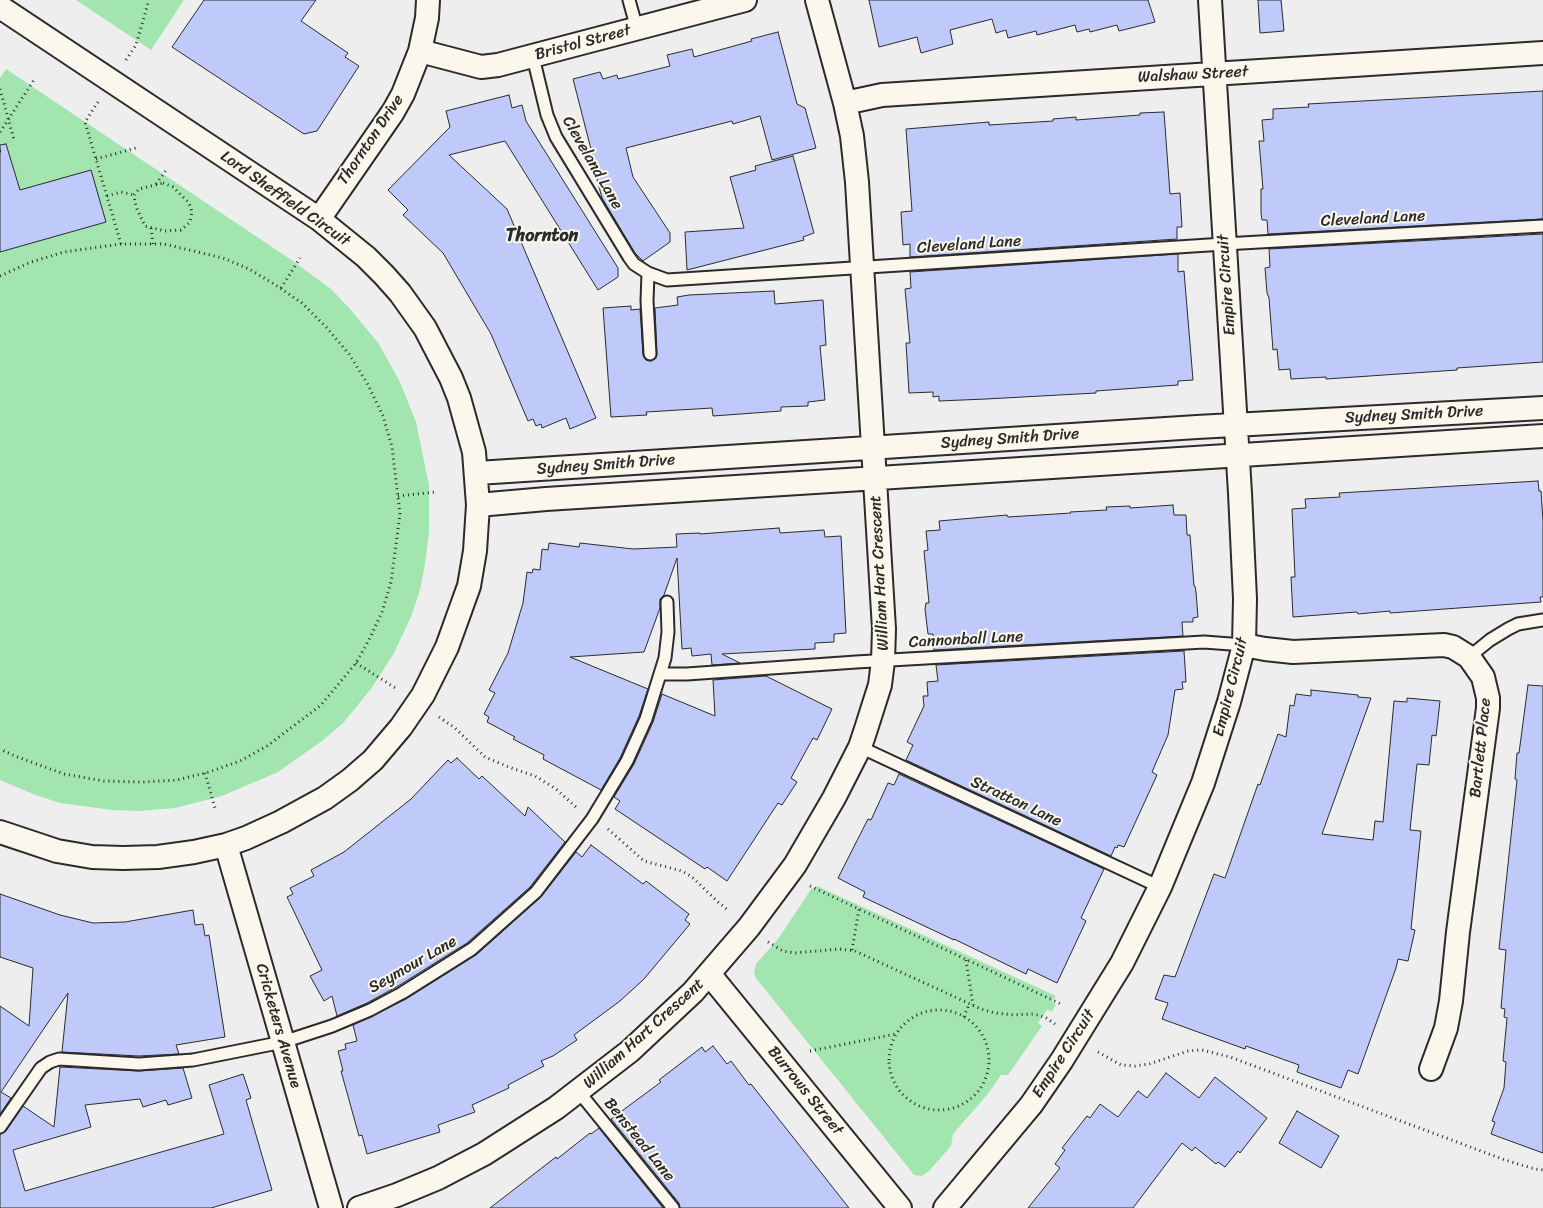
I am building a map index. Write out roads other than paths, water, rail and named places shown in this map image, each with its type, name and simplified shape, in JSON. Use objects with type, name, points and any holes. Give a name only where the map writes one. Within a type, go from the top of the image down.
[{"type":"street","name":"Thornton Drive","points":[[319,218],[393,112],[403,94],[420,51],[427,18],[428,0]]},
{"type":"street","name":"Bristol Street","points":[[420,51],[481,66],[498,65],[745,0]]},
{"type":"street","name":"William Hart Crescent","points":[[359,1208],[438,1178],[476,1158],[579,1092],[630,1050],[710,975],[779,889],[795,866],[860,747],[880,685],[883,660],[884,629],[876,479],[855,163],[845,103],[817,0]]},
{"type":"street","name":"Empire Circuit","points":[[945,1208],[1031,1105],[1076,1038],[1122,963],[1160,886],[1190,817],[1213,755],[1244,645],[1245,599],[1238,456],[1210,0]]},
{"type":"street","name":"Lord Sheffield Circuit","points":[[0,7],[319,218],[351,244],[384,275],[400,292],[425,328],[444,362],[459,398],[474,452],[478,505],[473,568],[458,620],[447,647],[423,694],[401,728],[373,760],[325,798],[281,822],[226,845],[158,857],[92,857],[57,851],[0,832]]},
{"type":"street","name":"Walshaw Street","points":[[845,103],[882,95],[1543,53]]},
{"type":"street","name":"Sydney Smith Drive","points":[[477,474],[1236,425],[1543,408]]},
{"type":"street","name":"Sydney Smith Drive","points":[[478,505],[546,499],[1543,436]]},
{"type":"street","name":"Bartlett Place","points":[[1244,645],[1293,652],[1444,645],[1453,647],[1469,657],[1483,677],[1488,708],[1458,932],[1451,1001],[1446,1028],[1431,1069]]},
{"type":"street","name":"Cricketers Avenue","points":[[226,845],[331,1208]]},
{"type":"street","name":"Burrows Street","points":[[710,975],[900,1208]]},
{"type":"lane","points":[[629,0],[637,29]]},
{"type":"lane","name":"Cleveland Lane","points":[[533,56],[546,115],[556,137],[628,257],[634,264],[648,273],[667,280],[1224,244],[1543,226]]},
{"type":"lane","points":[[648,273],[647,301],[650,354]]},
{"type":"lane","name":"Seymour Lane","points":[[0,1127],[41,1068],[50,1062],[59,1060],[139,1064],[193,1060],[282,1042],[332,1026],[370,1010],[410,989],[472,950],[536,892],[592,819],[627,761],[646,719],[661,674],[667,646],[667,602]]},
{"type":"lane","points":[[1469,657],[1490,640],[1518,624],[1543,620]]},
{"type":"lane","name":"Cannonball Lane","points":[[661,674],[1204,642],[1244,645]]},
{"type":"lane","name":"Stratton Lane","points":[[860,747],[1160,886]]},
{"type":"lane","name":"Benstead Lane","points":[[579,1092],[673,1208]]},
{"type":"district","name":"Thornton","points":[[542,236]]}]
